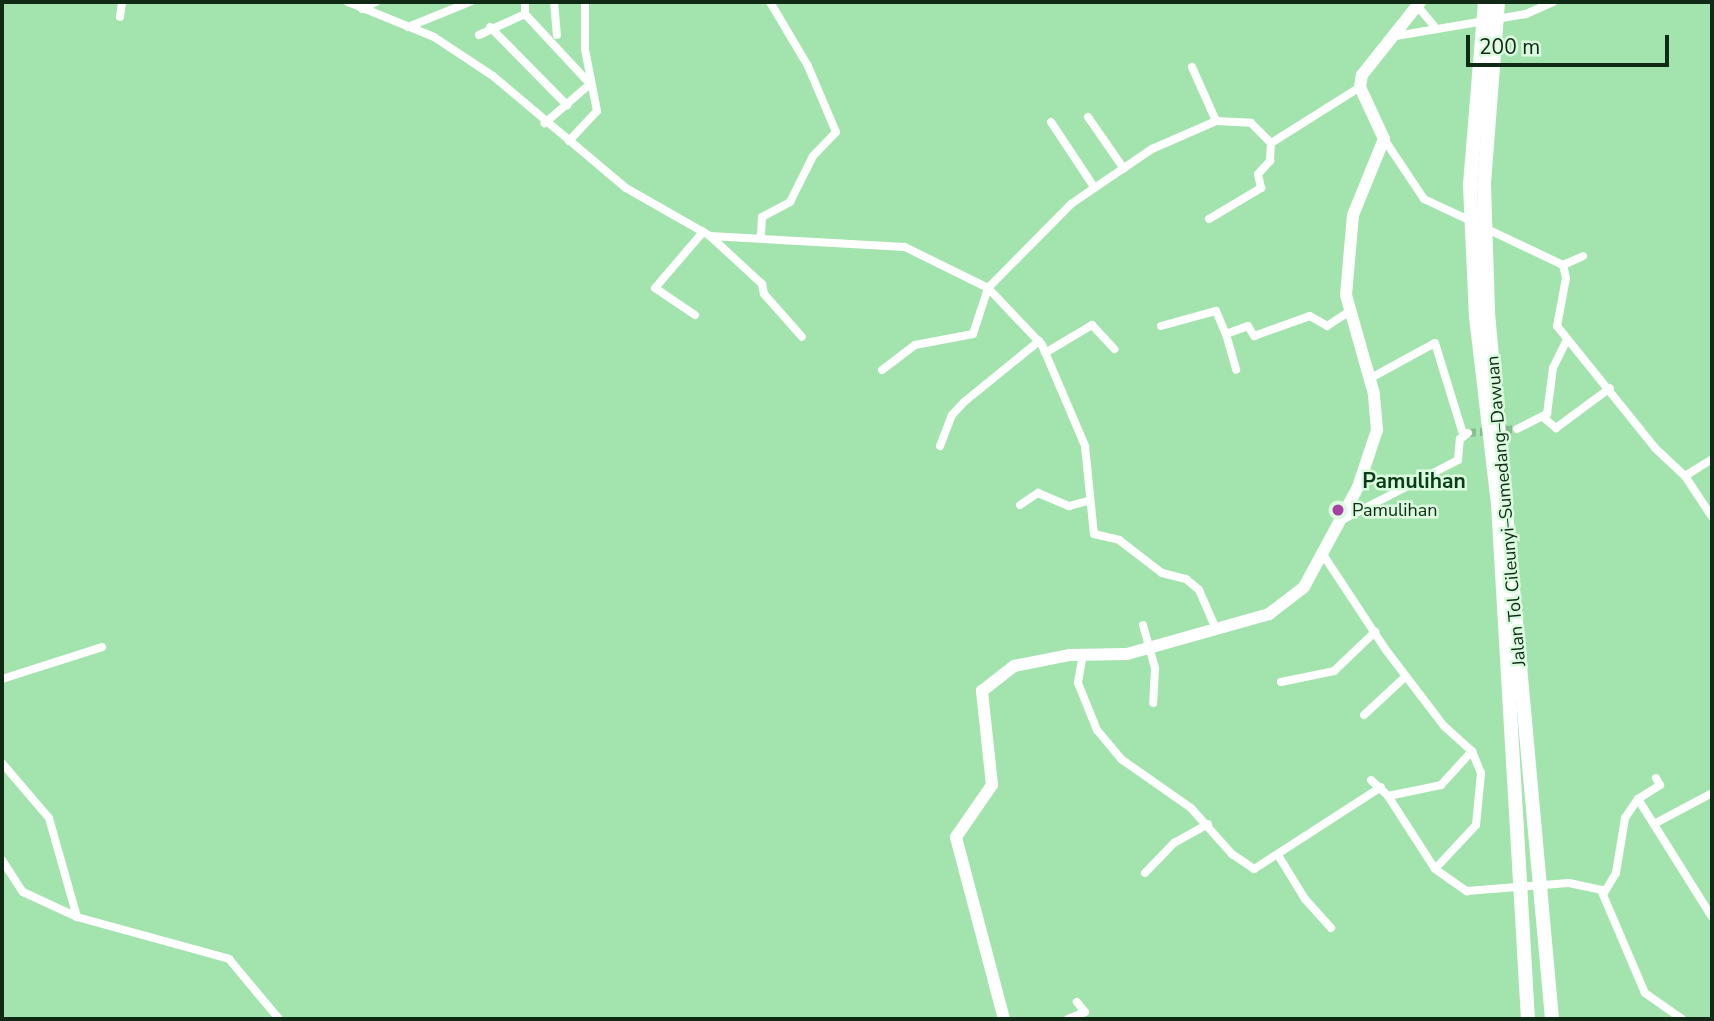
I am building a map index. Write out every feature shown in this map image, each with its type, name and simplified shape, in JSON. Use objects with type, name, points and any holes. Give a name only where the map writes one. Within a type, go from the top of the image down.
[{"type":"highway","name":"Jalan Tol Cileunyi–Sumedang–Dawuan","points":[[1485,2],[1470,186],[1476,317],[1498,504],[1528,1019]]},
{"type":"highway","name":"Jalan Tol Cileunyi–Sumedang–Dawuan","points":[[1498,2],[1483,184],[1488,313],[1552,1019]]},
{"type":"main road","points":[[1004,1019],[956,837],[992,785],[981,696],[990,679],[1014,666],[1083,654],[1118,656],[1149,648],[1286,605],[1304,587],[1374,450],[1377,414],[1348,313],[1353,215],[1384,139],[1360,87],[1362,75],[1419,5]]},
{"type":"street","points":[[120,17],[122,2]]},
{"type":"street","points":[[348,2],[408,27],[493,76],[545,123],[626,188],[706,234],[762,284],[764,295],[802,337]]},
{"type":"street","points":[[362,9],[376,2]]},
{"type":"street","points":[[408,27],[470,2]]},
{"type":"street","points":[[525,2],[525,14],[590,84]]},
{"type":"street","points":[[554,2],[557,35]]},
{"type":"street","points":[[569,141],[596,117],[590,84],[585,2]]},
{"type":"street","points":[[761,235],[762,217],[790,202],[813,156],[836,132],[808,66],[770,2]]},
{"type":"street","points":[[1396,36],[1436,26],[1526,14],[1553,2]]},
{"type":"street","points":[[1419,5],[1436,26]]},
{"type":"street","points":[[479,35],[490,27],[525,14]]},
{"type":"street","points":[[490,27],[567,105]]},
{"type":"street","points":[[1192,67],[1216,121]]},
{"type":"street","points":[[545,123],[590,84]]},
{"type":"street","points":[[1271,143],[1360,87]]},
{"type":"street","points":[[1088,117],[1124,169]]},
{"type":"street","points":[[882,370],[915,345],[973,334],[988,288],[1094,187],[1176,136],[1216,121],[1251,123],[1271,143],[1270,161],[1258,174],[1261,188],[1209,219]]},
{"type":"street","points":[[1052,122],[1094,187]]},
{"type":"street","points":[[1384,139],[1424,199],[1563,265]]},
{"type":"street","points":[[695,315],[654,288],[706,234],[761,235],[905,247],[988,288],[1040,341],[1085,446],[1088,501],[1094,534],[1119,540],[1162,573],[1186,579],[1199,590],[1216,629]]},
{"type":"street","points":[[1563,265],[1583,256]]},
{"type":"street","points":[[1563,265],[1566,278],[1556,320],[1567,339],[1610,388],[1655,447],[1685,475],[1712,516]]},
{"type":"street","points":[[1161,326],[1216,310],[1236,370]]},
{"type":"street","points":[[1226,334],[1248,326],[1255,336],[1310,316],[1327,326],[1348,313]]},
{"type":"street","points":[[1045,353],[1091,325],[1114,349]]},
{"type":"street","points":[[1544,418],[1553,368],[1567,339]]},
{"type":"street","points":[[940,446],[952,415],[964,402],[1040,341]]},
{"type":"street","points":[[1339,522],[1458,460],[1465,434],[1435,343],[1369,379]]},
{"type":"street","points":[[1544,418],[1556,428],[1610,388]]},
{"type":"street","points":[[1517,429],[1544,418]]},
{"type":"street","points":[[1685,475],[1712,459]]},
{"type":"street","points":[[1020,505],[1038,493],[1069,506],[1088,501]]},
{"type":"street","points":[[1322,553],[1406,676],[1444,726],[1472,751],[1481,773],[1476,825],[1435,869]]},
{"type":"street","points":[[1143,625],[1156,678],[1153,703]]},
{"type":"street","points":[[1281,682],[1334,671],[1375,632]]},
{"type":"street","points":[[2,679],[102,647]]},
{"type":"street","points":[[1083,654],[1078,683],[1097,730],[1121,759],[1209,824],[1232,854],[1254,869],[1381,787]]},
{"type":"street","points":[[1364,715],[1406,676]]},
{"type":"street","points":[[1388,796],[1441,785],[1472,751]]},
{"type":"street","points":[[2,763],[49,818],[77,917]]},
{"type":"street","points":[[1604,893],[1616,873],[1625,818],[1638,799],[1660,785],[1656,778]]},
{"type":"street","points":[[1371,780],[1388,796],[1435,869],[1467,891],[1569,883],[1589,884],[1604,893],[1645,993],[1682,1019]]},
{"type":"street","points":[[1654,824],[1712,793]]},
{"type":"street","points":[[1638,799],[1712,918]]},
{"type":"street","points":[[1145,873],[1174,843],[1209,824]]},
{"type":"street","points":[[1278,855],[1305,899],[1331,928]]},
{"type":"street","points":[[2,860],[23,892],[77,917],[229,959],[279,1019]]},
{"type":"street","points":[[1068,1019],[1085,1013],[1077,1002]]},
{"type":"tunnel","points":[[1468,433],[1517,429]]},
{"type":"place","name":"Pamulihan","points":[[1338,510]]},
{"type":"district","name":"Pamulihan","points":[[1414,481]]}]
